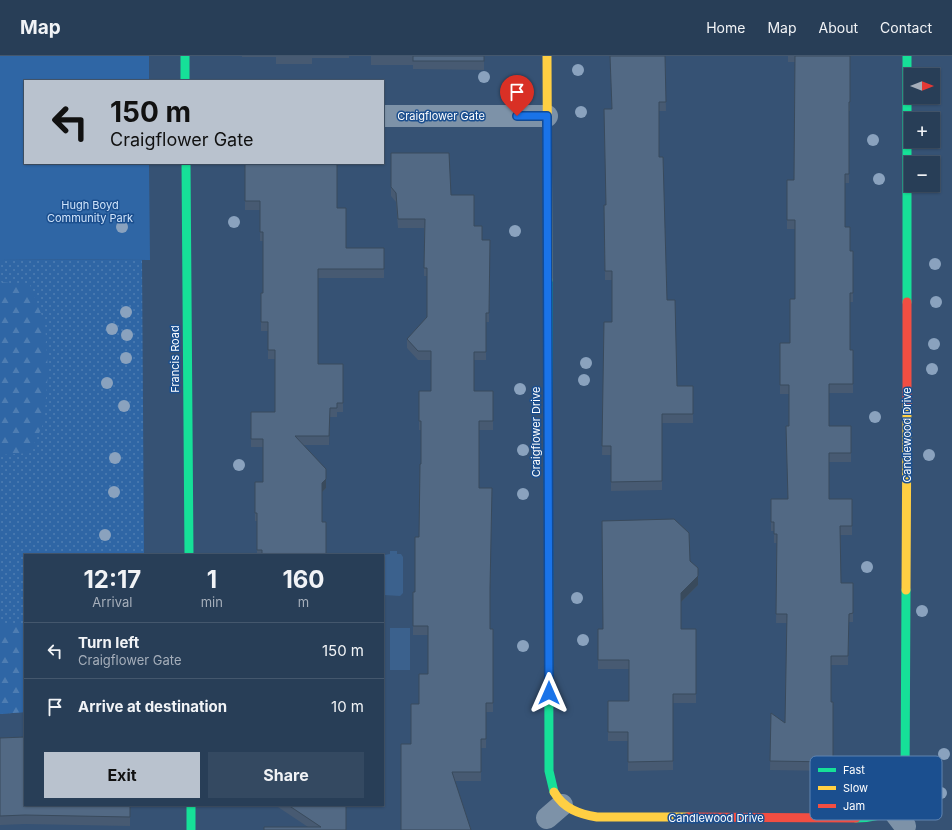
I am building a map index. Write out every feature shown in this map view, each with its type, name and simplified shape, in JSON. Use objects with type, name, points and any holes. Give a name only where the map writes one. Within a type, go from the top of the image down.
[{"type":"street","points":[[185,56],[185,80]]},
{"type":"street","name":"Craigflower Drive","points":[[547,56],[549,771],[554,792],[555,811]]},
{"type":"street","name":"Candlewood Drive","points":[[906,756],[907,56]]},
{"type":"street","name":"Craigflower Gate","points":[[384,116],[547,116]]},
{"type":"street","name":"Francis Road","points":[[186,164],[189,554]]},
{"type":"street","points":[[191,806],[191,830]]},
{"type":"street","name":"Candlewood Drive","points":[[555,811],[575,812],[597,817],[810,818]]},
{"type":"street","points":[[900,820],[905,826]]},
{"type":"green space","name":"Hugh Boyd Community Park","points":[[0,56],[149,56],[149,80],[24,80],[24,164],[149,164],[150,260],[0,259]]},
{"type":"green space","points":[[0,259],[142,260],[144,554],[24,554],[24,712],[0,714]]},
{"type":"green space","points":[[0,282],[30,285],[45,324],[48,372],[44,422],[30,453],[0,455]]},
{"type":"green space","points":[[0,623],[24,624],[24,712],[0,714]]},
{"type":"shaded area","points":[[390,551],[397,551],[397,554],[401,554],[403,557],[403,593],[400,596],[384,595],[384,555],[390,554]]},
{"type":"shaded area","points":[[390,628],[410,628],[410,670],[390,670]]},
{"type":"building","points":[[413,56],[484,56],[484,61],[413,61]]},
{"type":"building","points":[[610,56],[665,56],[666,102],[659,102],[659,157],[663,157],[667,300],[675,300],[677,386],[693,386],[693,414],[662,414],[662,481],[611,482],[611,446],[602,446],[604,322],[612,322],[612,271],[605,271],[604,205],[606,205],[604,109],[612,109]]},
{"type":"building","points":[[795,56],[850,56],[849,174],[845,174],[845,227],[850,227],[850,251],[853,251],[853,293],[850,293],[850,350],[853,350],[853,384],[829,384],[829,426],[851,426],[851,453],[829,453],[829,499],[852,499],[852,526],[840,526],[841,583],[853,583],[853,613],[849,614],[848,656],[831,656],[833,756],[810,756],[810,762],[770,761],[771,713],[785,723],[787,614],[776,614],[777,534],[774,534],[774,522],[771,522],[771,499],[788,499],[786,426],[789,426],[789,385],[780,385],[780,343],[790,343],[790,299],[795,299],[795,220],[787,220],[787,180],[794,180]]},
{"type":"building","points":[[391,153],[449,153],[451,195],[474,195],[474,226],[482,226],[482,240],[490,240],[489,313],[486,313],[486,352],[474,352],[474,391],[493,391],[493,421],[479,421],[479,488],[492,488],[490,629],[493,629],[493,703],[486,703],[486,739],[481,739],[481,772],[452,772],[471,830],[401,830],[401,744],[411,744],[411,704],[419,704],[419,674],[428,674],[428,626],[413,626],[413,592],[415,592],[415,537],[419,537],[421,421],[419,421],[419,391],[431,391],[431,351],[418,351],[407,339],[427,317],[427,268],[424,268],[425,219],[398,219],[396,193],[391,187]]},
{"type":"building","points":[[245,164],[337,164],[337,208],[346,208],[346,248],[384,248],[384,269],[318,269],[318,364],[343,364],[343,403],[337,403],[337,408],[330,408],[329,436],[295,436],[326,469],[326,479],[322,483],[322,522],[326,522],[326,554],[262,554],[262,550],[257,550],[255,482],[263,482],[263,439],[251,439],[251,412],[275,412],[275,350],[268,350],[268,322],[261,322],[261,293],[263,293],[263,232],[260,232],[260,201],[245,201]]},
{"type":"building","points":[[674,519],[689,533],[690,561],[698,568],[698,576],[681,593],[681,629],[696,629],[696,694],[673,694],[673,761],[628,762],[628,732],[608,732],[608,701],[629,701],[629,660],[598,660],[598,629],[603,629],[602,521]]},
{"type":"building","points":[[24,737],[24,806],[130,806],[130,817],[0,816],[0,738]]},
{"type":"building","points":[[290,806],[346,806],[346,830],[264,830],[264,827],[321,827]]},
{"type":"traffic: fast","points":[[185,56],[185,80]]},
{"type":"traffic: fast","points":[[907,56],[907,302]]},
{"type":"traffic: fast","points":[[186,164],[189,554]]},
{"type":"traffic: fast","points":[[548,280],[549,771],[554,792]]},
{"type":"traffic: fast","points":[[905,756],[906,590]]},
{"type":"traffic: fast","points":[[191,806],[191,830]]},
{"type":"traffic: slow","points":[[547,56],[548,280]]},
{"type":"traffic: slow","points":[[906,590],[907,403]]},
{"type":"traffic: slow","points":[[554,792],[562,803],[572,810],[597,817],[688,817]]},
{"type":"traffic: jam","points":[[907,302],[907,403]]},
{"type":"traffic: jam","points":[[688,817],[810,818]]},
{"type":"route","points":[[517,116],[547,116],[549,693]]}]
